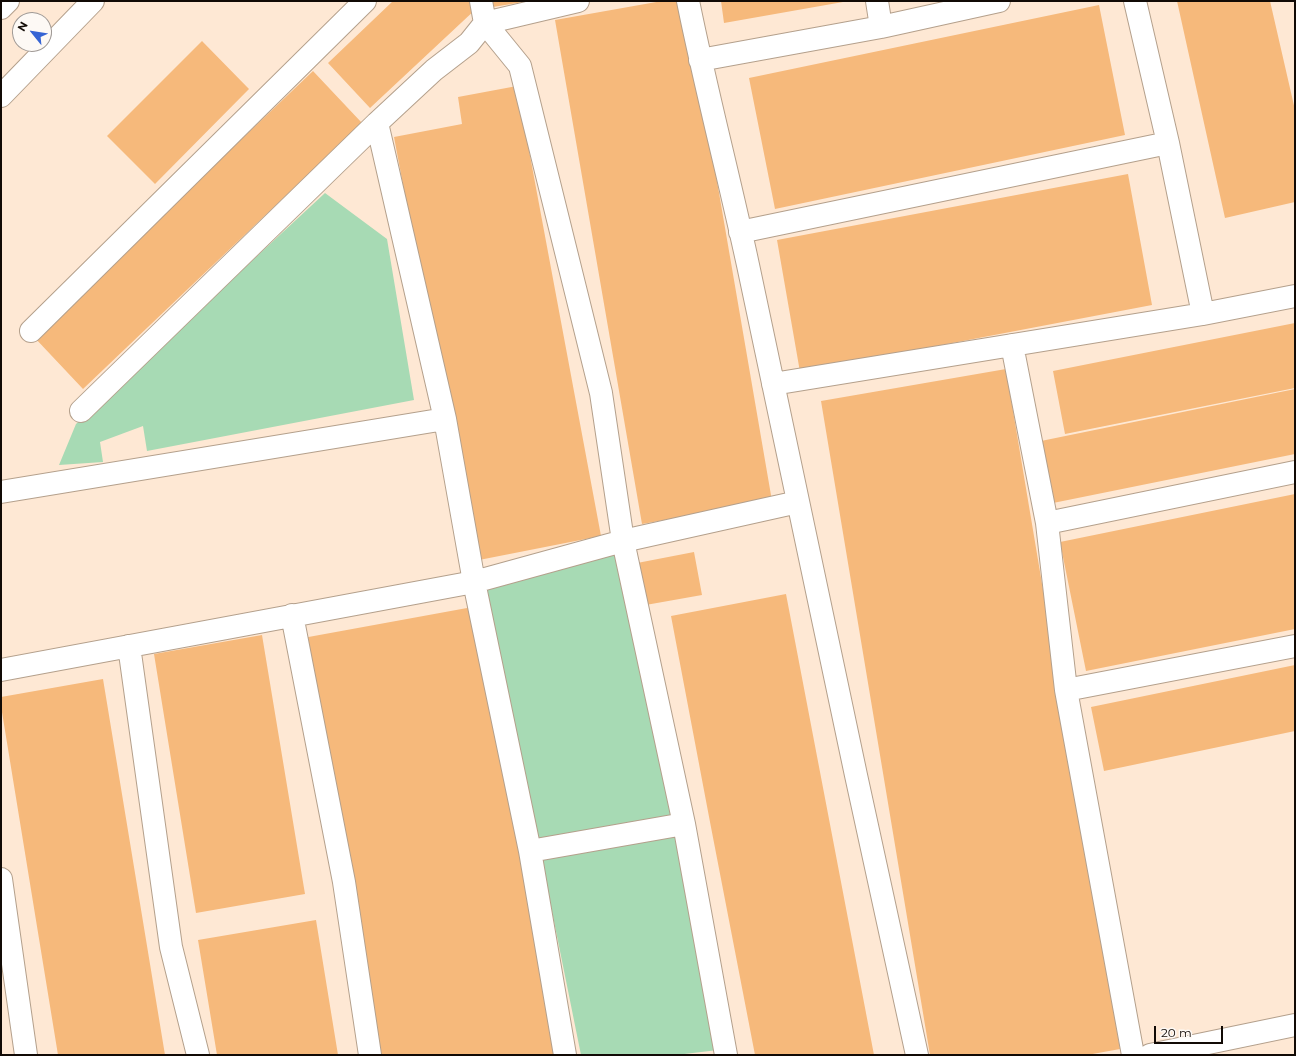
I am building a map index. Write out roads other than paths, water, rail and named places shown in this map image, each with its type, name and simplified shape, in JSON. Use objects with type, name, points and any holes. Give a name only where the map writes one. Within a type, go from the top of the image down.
[{"type":"main road","points":[[1,8],[8,1]]},
{"type":"main road","points":[[1,96],[93,1]]},
{"type":"main road","points":[[31,330],[365,1]]},
{"type":"main road","points":[[481,1],[485,23],[520,66],[601,393],[623,541],[684,824],[726,1055]]},
{"type":"main road","points":[[81,411],[377,123],[434,70],[469,43],[485,23],[578,1]]},
{"type":"main road","points":[[688,1],[773,384],[873,861],[917,1055]]},
{"type":"main road","points":[[877,1],[882,26]]},
{"type":"main road","points":[[700,60],[882,26],[999,1]]},
{"type":"main road","points":[[1135,1],[1168,143],[1203,314]]},
{"type":"main road","points":[[377,123],[445,419],[474,582],[530,851],[566,1055]]},
{"type":"main road","points":[[740,232],[1168,143]]},
{"type":"main road","points":[[773,384],[1203,314],[1295,296]]},
{"type":"main road","points":[[1012,345],[1046,523],[1066,690],[1133,1055]]},
{"type":"main road","points":[[1,492],[445,419]]},
{"type":"main road","points":[[1046,523],[1295,472]]},
{"type":"main road","points":[[1,670],[474,582],[623,541],[798,502]]},
{"type":"main road","points":[[292,615],[344,882],[370,1055]]},
{"type":"main road","points":[[129,646],[171,947],[198,1055]]},
{"type":"main road","points":[[1066,690],[1295,646]]},
{"type":"main road","points":[[530,851],[684,824]]},
{"type":"main road","points":[[1,879],[26,1055]]},
{"type":"main road","points":[[1150,1055],[1295,1025]]}]
